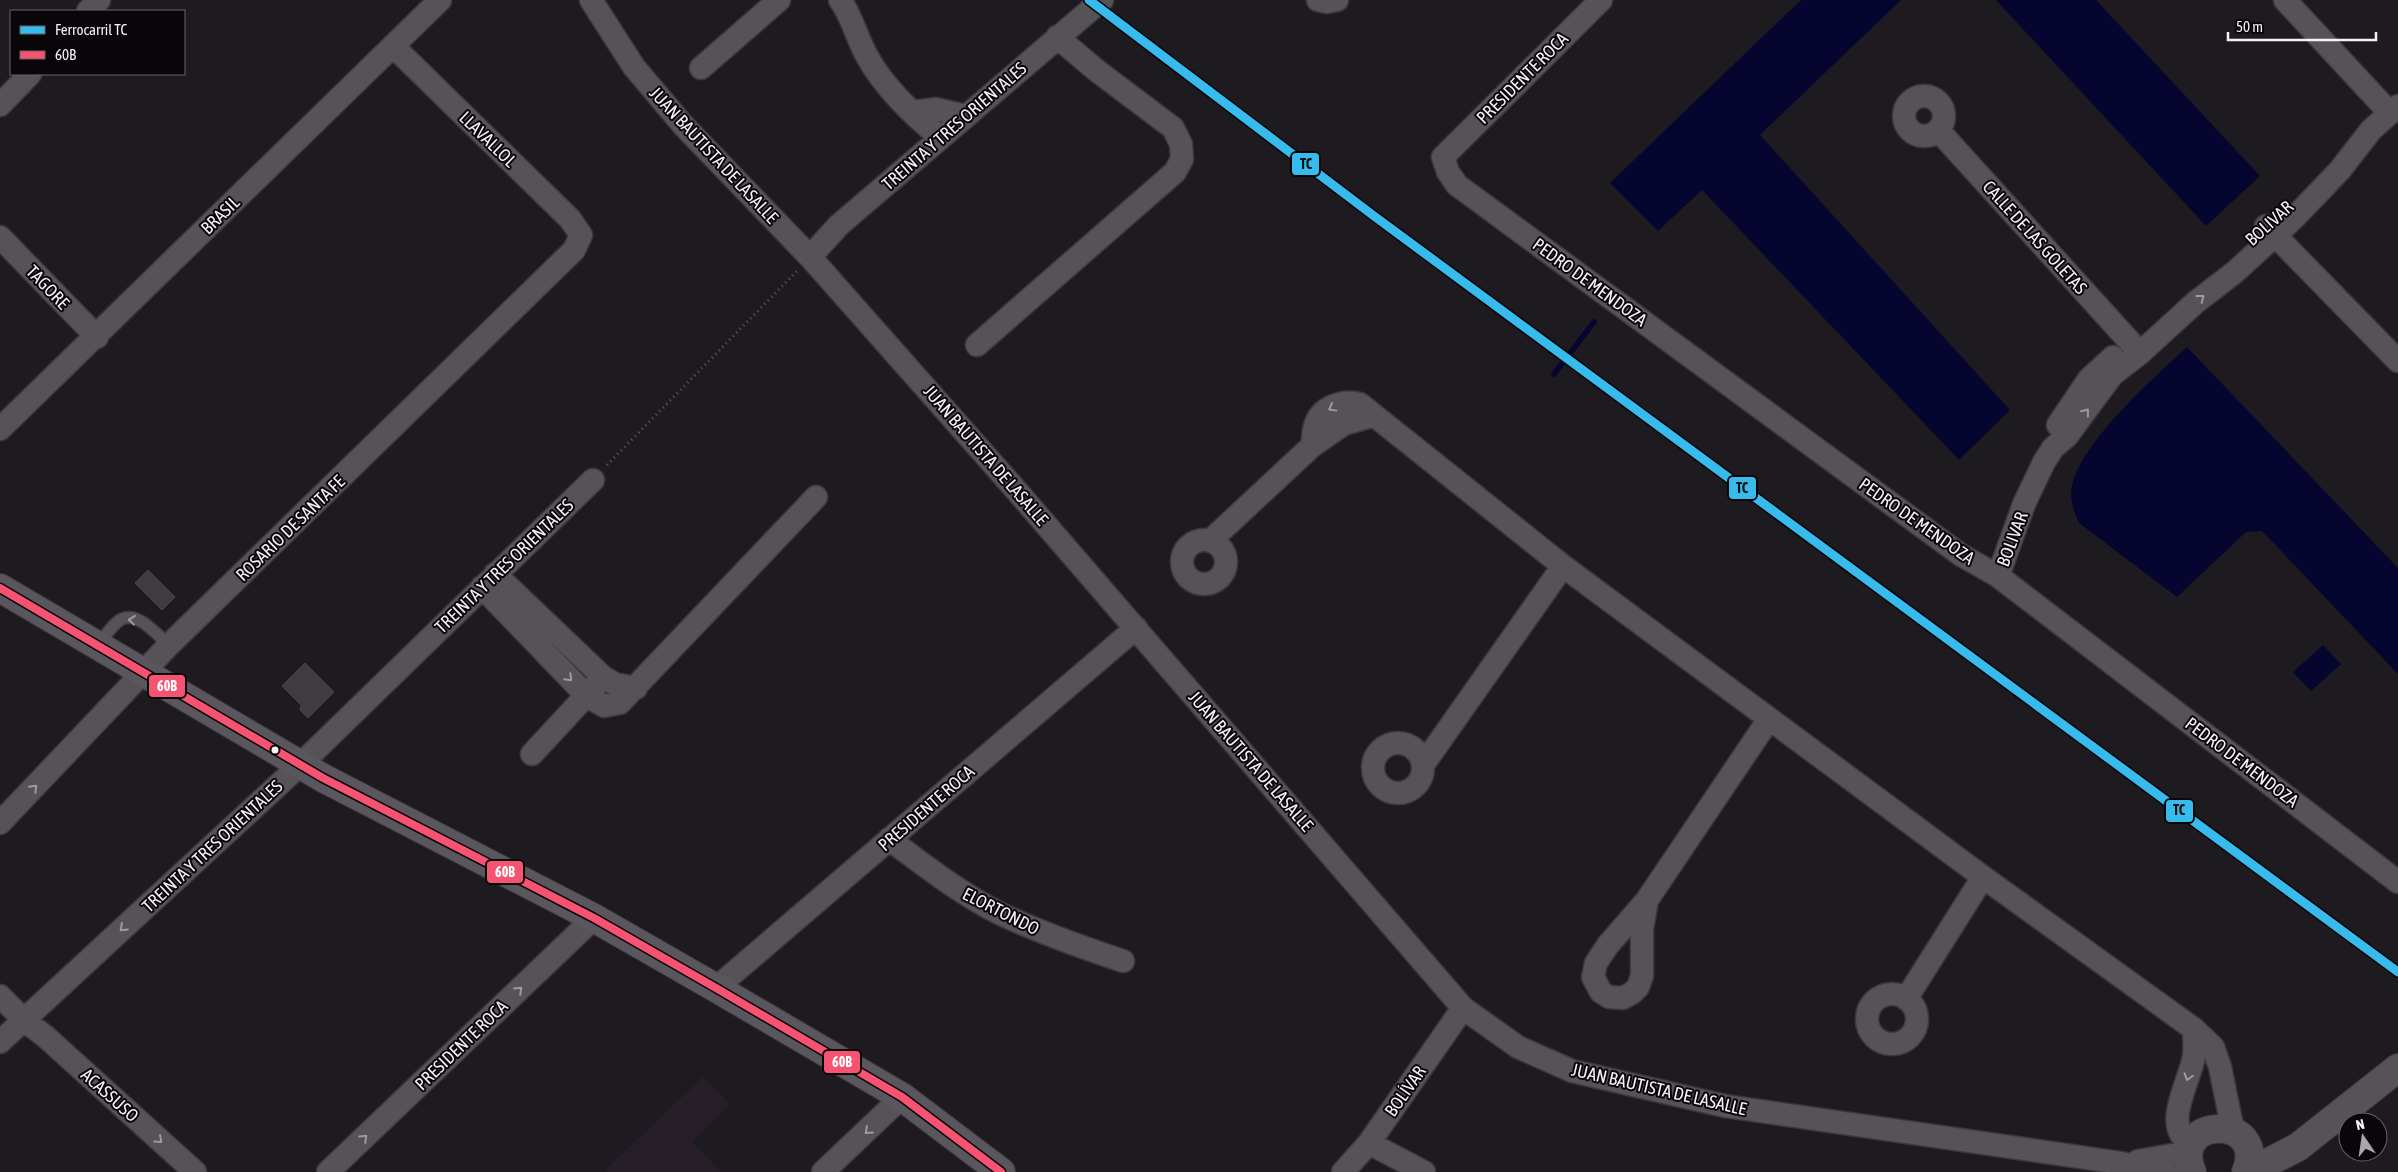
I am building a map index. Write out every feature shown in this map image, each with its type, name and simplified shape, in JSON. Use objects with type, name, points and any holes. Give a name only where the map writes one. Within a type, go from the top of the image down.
[{"type":"main road","points":[[0,588],[143,674],[323,778],[594,918],[716,988],[902,1097],[1001,1172]]},
{"type":"street","points":[[89,10],[99,0]]},
{"type":"street","name":"BRASIL","points":[[0,429],[440,0]]},
{"type":"street","name":"JUAN BAUTISTA DE LASALLE","points":[[591,0],[599,15],[640,74],[683,125],[810,256],[1136,628],[1463,1008],[1518,1047],[1572,1071],[1725,1106],[2166,1172]]},
{"type":"street","points":[[700,68],[779,0]]},
{"type":"street","points":[[840,0],[868,58],[886,83],[940,137]]},
{"type":"street","name":"TREINTA Y TRES ORIENTALES","points":[[810,256],[840,225],[940,137],[1102,0]]},
{"type":"street","points":[[1318,0],[1327,2],[1336,0]]},
{"type":"street","name":"PRESIDENTE ROCA","points":[[1443,157],[1601,0]]},
{"type":"street","points":[[2285,0],[2392,104]]},
{"type":"street","points":[[977,344],[1175,172],[1182,159],[1181,144],[1174,128],[1096,70],[1057,37]]},
{"type":"street","name":"LLAVALLOL","points":[[392,46],[570,219],[581,235]]},
{"type":"street","points":[[0,105],[29,75]]},
{"type":"street","name":"BOLIVAR","points":[[1998,576],[2024,504],[2044,462],[2054,448],[2067,436],[2112,375],[2187,288],[2271,230],[2314,182],[2328,162],[2392,104]]},
{"type":"street","points":[[913,112],[936,109],[965,116]]},
{"type":"street","name":"CALLE DE LAS GOLETAS","points":[[1939,131],[2135,349]]},
{"type":"street","name":"PEDRO DE MENDOZA","points":[[1443,157],[1448,172],[1457,185],[1961,555],[1998,576],[2398,882]]},
{"type":"street","points":[[2271,230],[2398,361]]},
{"type":"street","name":"ROSARIO DE SANTA FE","points":[[0,823],[169,645],[574,250],[581,235]]},
{"type":"street","name":"TAGORE","points":[[0,237],[96,336]]},
{"type":"street","points":[[1210,541],[1312,446],[1315,426],[1320,415],[1335,404],[1350,401],[1360,404],[1372,416],[1562,566],[1983,877],[2194,1029],[2213,1047],[2220,1066],[2240,1138],[2250,1155],[2246,1172]]},
{"type":"street","name":"TREINTA Y TRES ORIENTALES","points":[[0,1042],[301,764],[593,480]]},
{"type":"street","points":[[489,580],[548,656],[587,696],[604,706],[620,703],[816,497]]},
{"type":"street","points":[[1422,765],[1562,566]]},
{"type":"street","points":[[489,580],[565,641],[603,677],[616,684],[636,688]]},
{"type":"street","name":"PRESIDENTE ROCA","points":[[716,988],[1136,628]]},
{"type":"street","points":[[548,656],[565,641]]},
{"type":"street","points":[[532,754],[603,677]]},
{"type":"street","points":[[1647,900],[1769,718]]},
{"type":"street","name":"ELORTONDO","points":[[889,839],[942,879],[999,913],[1060,940],[1123,961]]},
{"type":"street","points":[[1906,999],[1983,877]]},
{"type":"street","name":"PRESIDENTE ROCA","points":[[328,1172],[594,918]]},
{"type":"street","points":[[0,996],[24,1020]]},
{"type":"street","name":"BOLÍVAR","points":[[1343,1172],[1369,1143],[1463,1008]]},
{"type":"street","name":"ACASSUSO","points":[[24,1020],[46,1037],[195,1172]]},
{"type":"street","points":[[2191,1156],[2184,1140],[2178,1133],[2176,1119],[2194,1055],[2194,1029]]},
{"type":"street","points":[[2250,1172],[2298,1147],[2398,1068]]},
{"type":"street","points":[[823,1172],[902,1097]]},
{"type":"street","points":[[2191,1156],[2196,1137],[2218,1127],[2240,1138],[2298,1147]]},
{"type":"street","points":[[1369,1143],[1424,1172]]},
{"type":"street","name":"JUAN BAUTISTA DE LASALLE","points":[[2121,1164],[2191,1156]]},
{"type":"lane","points":[[97,646],[122,619],[130,618],[141,621],[169,645]]},
{"type":"path","points":[[593,480],[810,256]]},
{"type":"shaded area","points":[[1801,0],[1901,0],[1760,135],[2010,410],[1959,460],[1702,190],[1658,231],[1610,183]]},
{"type":"shaded area","points":[[1996,0],[2096,0],[2260,176],[2206,226]]},
{"type":"shaded area","points":[[2187,347],[2398,568],[2398,674],[2262,531],[2246,532],[2177,597],[2079,523],[2072,505],[2071,493],[2075,475],[2086,455],[2118,414]]},
{"type":"shaded area","points":[[2323,645],[2341,664],[2311,691],[2293,672]]},
{"type":"shaded area","points":[[703,1077],[730,1105],[692,1142],[721,1172],[607,1172],[605,1170]]},
{"type":"building","points":[[148,570],[175,597],[162,610],[135,583]]},
{"type":"building","points":[[305,663],[334,692],[308,718],[300,710],[301,705],[282,686]]},
{"type":"waterway","points":[[1554,374],[1594,322]]},
{"type":"rail line","name":"TC","points":[[1089,0],[1374,216],[2398,972]]},
{"type":"transit line","name":"60B","points":[[0,588],[323,778],[594,918],[716,988],[902,1097],[1001,1172]]}]
